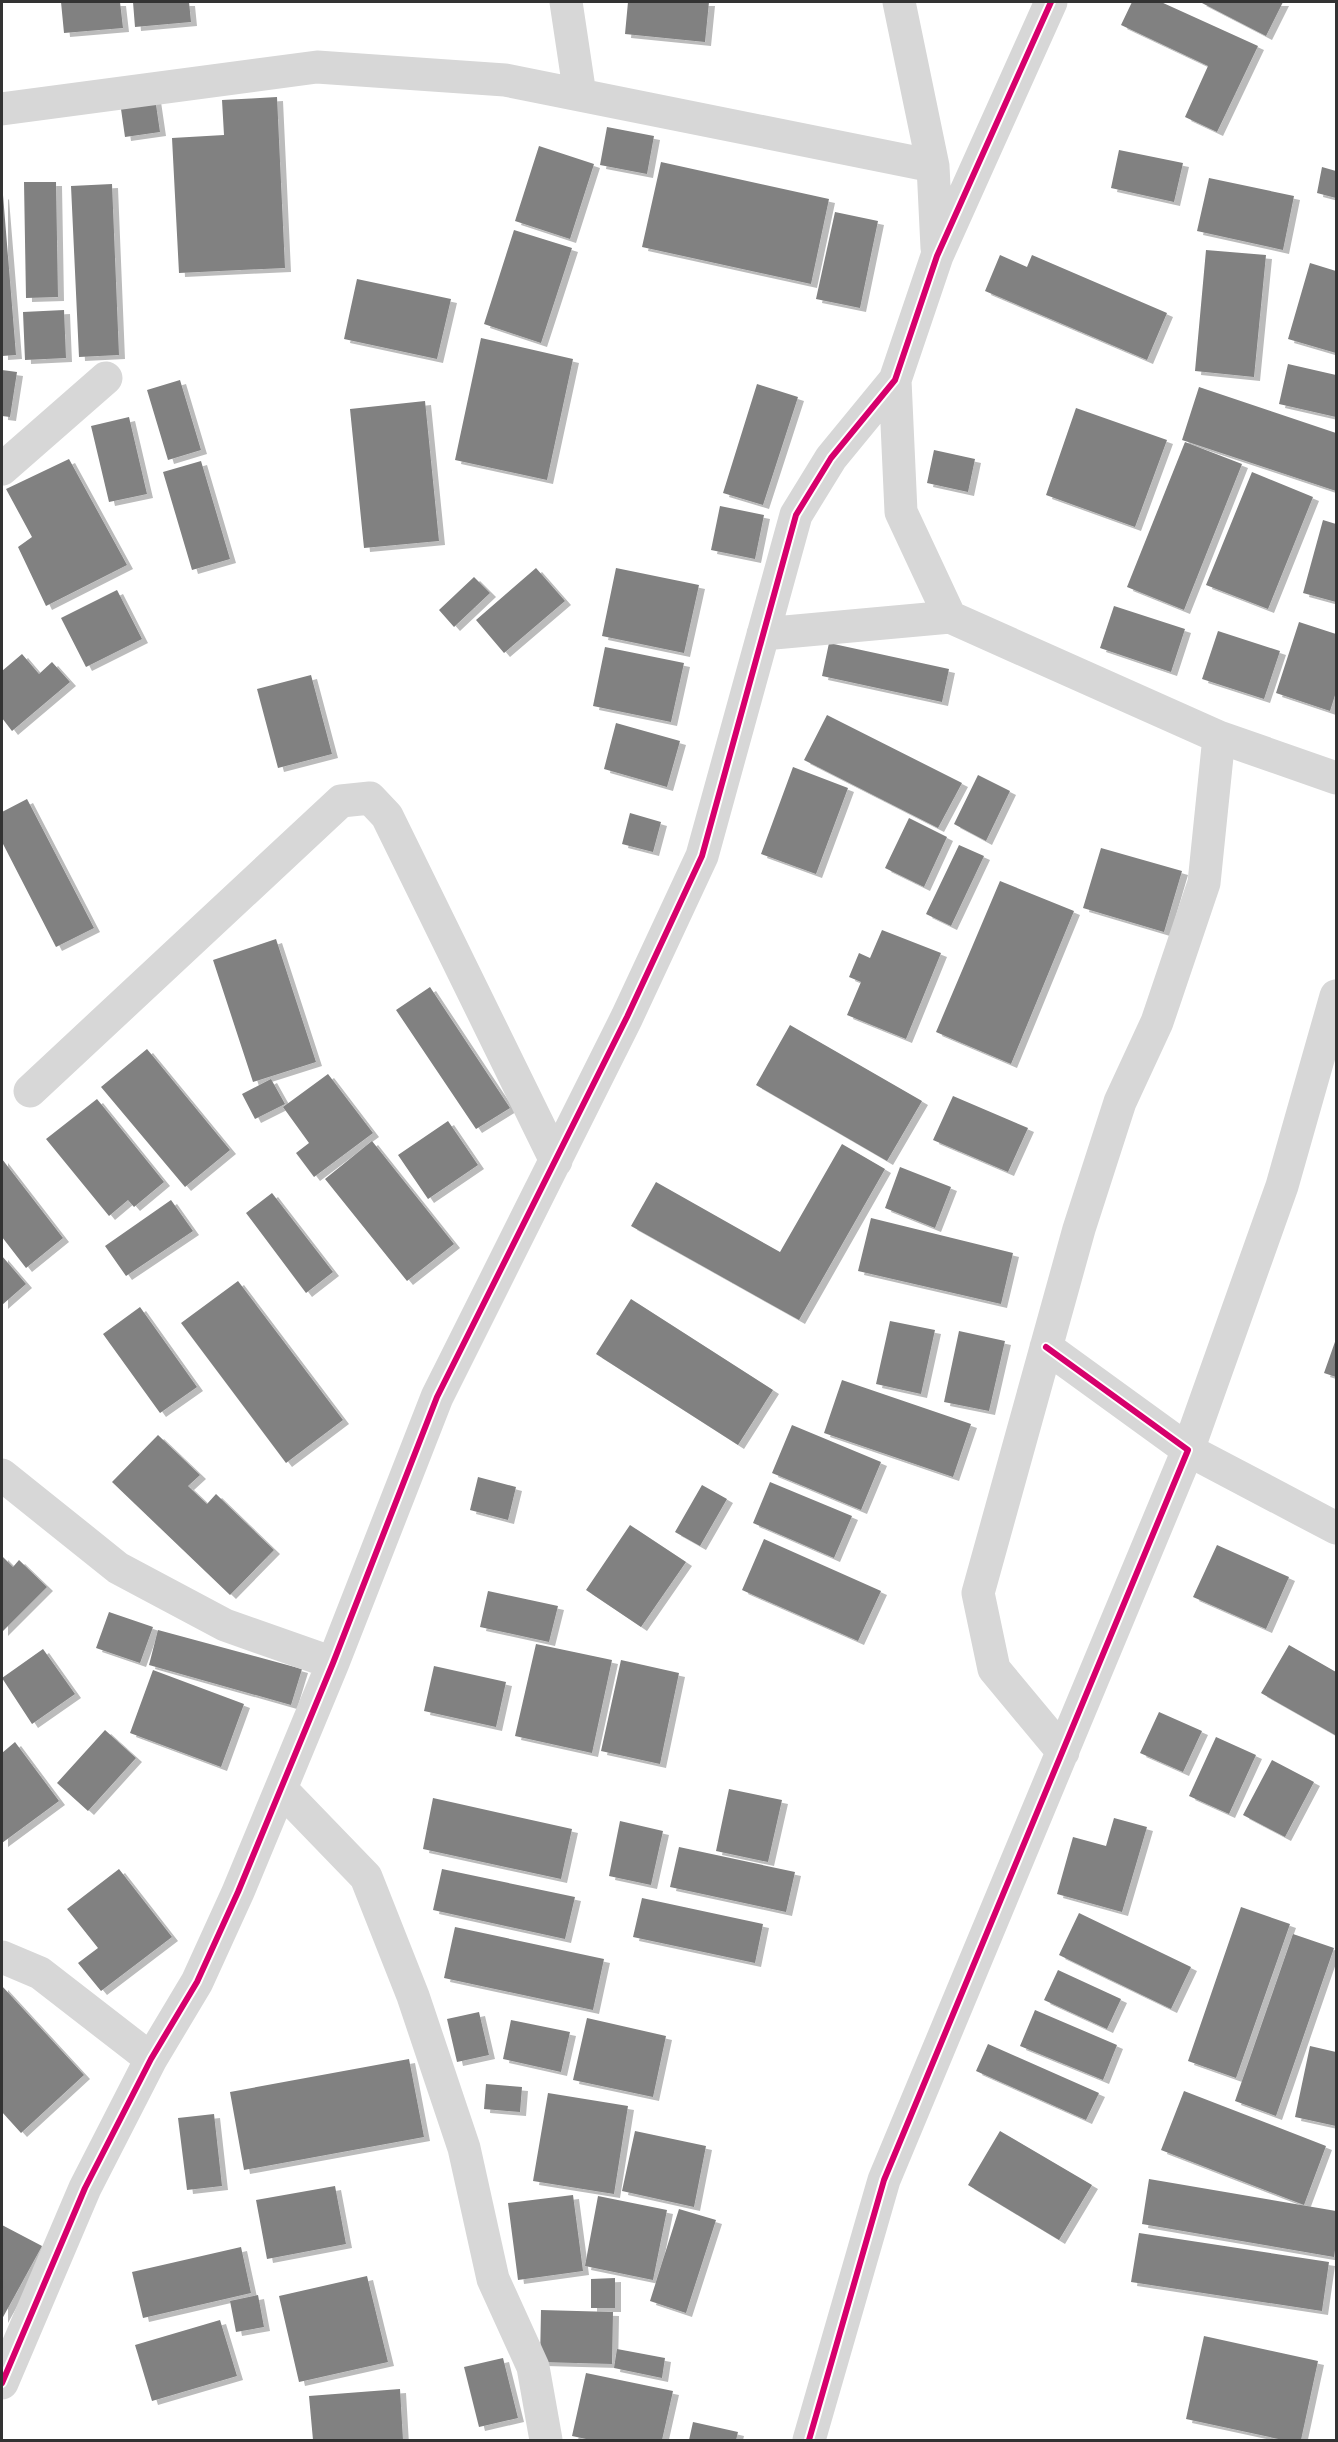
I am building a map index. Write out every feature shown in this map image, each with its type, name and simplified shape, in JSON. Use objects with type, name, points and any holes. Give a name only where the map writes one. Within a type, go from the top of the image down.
[{"type":"street","points":[[567,2],[580,95]]},
{"type":"street","points":[[899,2],[933,166],[937,256]]},
{"type":"street","points":[[2,2383],[85,2188],[151,2059],[197,1982],[238,1892],[333,1663],[437,1397],[627,1017],[702,856],[796,515],[831,458],[895,380],[937,256],[1051,2]]},
{"type":"street","points":[[2,110],[317,67],[505,80],[933,166]]},
{"type":"street","points":[[2,469],[106,378]]},
{"type":"street","points":[[895,380],[902,512],[950,617]]},
{"type":"street","points":[[763,634],[950,617],[1219,737],[1336,778]]},
{"type":"street","points":[[1063,1752],[994,1668],[978,1593],[1078,1229],[1120,1102],[1156,1022],[1204,882],[1219,737]]},
{"type":"street","points":[[30,1091],[341,801],[370,798],[387,816],[556,1161]]},
{"type":"street","points":[[809,2440],[884,2181],[1188,1450],[1282,1186],[1336,996]]},
{"type":"street","points":[[1046,1347],[1188,1450],[1336,1528]]},
{"type":"street","points":[[2,1475],[118,1568],[225,1625],[333,1663]]},
{"type":"street","points":[[281,1789],[366,1877],[413,1996],[464,2148],[493,2279],[533,2367],[546,2440]]},
{"type":"street","points":[[2,1957],[39,1973],[151,2059]]},
{"type":"building","points":[[61,2],[120,2],[123,28],[64,33]]},
{"type":"building","points":[[133,2],[189,2],[191,22],[135,27]]},
{"type":"building","points":[[628,2],[709,2],[705,42],[625,34]]},
{"type":"building","points":[[1132,2],[1161,2],[1258,46],[1217,132],[1185,117],[1208,66],[1121,25]]},
{"type":"building","points":[[1200,2],[1283,2],[1266,36]]},
{"type":"building","points":[[277,97],[285,268],[179,273],[172,138],[224,135],[222,100]]},
{"type":"building","points":[[155,98],[160,132],[125,137],[120,102]]},
{"type":"building","points":[[607,127],[654,136],[647,174],[600,165]]},
{"type":"building","points":[[539,146],[594,164],[570,239],[515,221]]},
{"type":"building","points":[[1119,150],[1183,163],[1174,202],[1111,188]]},
{"type":"building","points":[[661,162],[829,199],[811,284],[642,247]]},
{"type":"building","points":[[1322,167],[1336,171],[1336,198],[1317,193]]},
{"type":"building","points":[[1209,178],[1294,196],[1283,250],[1197,231]]},
{"type":"building","points":[[24,182],[56,182],[58,297],[26,298]]},
{"type":"building","points":[[112,184],[119,355],[79,357],[71,186]]},
{"type":"building","points":[[2,196],[16,355],[2,356]]},
{"type":"building","points":[[835,212],[878,221],[860,308],[816,299]]},
{"type":"building","points":[[514,230],[572,248],[541,343],[484,324]]},
{"type":"building","points":[[1206,250],[1266,255],[1254,377],[1195,371]]},
{"type":"building","points":[[1000,255],[1027,267],[1032,255],[1167,313],[1147,360],[985,291]]},
{"type":"building","points":[[1310,263],[1336,271],[1336,353],[1288,339]]},
{"type":"building","points":[[357,279],[451,299],[437,359],[344,339]]},
{"type":"building","points":[[64,310],[66,358],[25,360],[23,312]]},
{"type":"building","points":[[481,338],[573,359],[547,480],[455,460]]},
{"type":"building","points":[[1288,364],[1336,375],[1336,417],[1279,404]]},
{"type":"building","points":[[2,370],[17,372],[10,417],[2,416]]},
{"type":"building","points":[[180,380],[201,450],[168,460],[147,390]]},
{"type":"building","points":[[757,384],[798,397],[763,505],[723,493]]},
{"type":"building","points":[[1199,387],[1336,433],[1336,491],[1182,440]]},
{"type":"building","points":[[425,401],[439,541],[364,548],[350,409]]},
{"type":"building","points":[[1076,408],[1167,440],[1135,527],[1046,495]]},
{"type":"building","points":[[129,417],[147,494],[109,502],[91,426]]},
{"type":"building","points":[[1185,442],[1242,464],[1184,610],[1127,587]]},
{"type":"building","points":[[934,450],[975,459],[968,492],[927,483]]},
{"type":"building","points":[[69,459],[127,565],[46,606],[18,547],[32,537],[6,489]]},
{"type":"building","points":[[201,461],[230,559],[192,570],[163,472]]},
{"type":"building","points":[[1252,472],[1313,497],[1268,609],[1206,585]]},
{"type":"building","points":[[720,506],[764,515],[755,559],[711,550]]},
{"type":"building","points":[[1323,520],[1336,524],[1336,602],[1303,593]]},
{"type":"building","points":[[536,568],[565,601],[504,653],[476,620]]},
{"type":"building","points":[[616,568],[699,585],[684,653],[602,636]]},
{"type":"building","points":[[474,577],[490,593],[454,627],[439,610]]},
{"type":"building","points":[[117,590],[142,639],[86,667],[61,618]]},
{"type":"building","points":[[1114,606],[1185,629],[1171,672],[1100,648]]},
{"type":"building","points":[[1299,622],[1336,634],[1336,692],[1330,711],[1276,693]]},
{"type":"building","points":[[1218,631],[1280,651],[1264,699],[1202,679]]},
{"type":"building","points":[[829,643],[949,669],[942,702],[822,676]]},
{"type":"building","points":[[605,647],[684,663],[671,722],[593,706]]},
{"type":"building","points":[[22,654],[39,674],[52,662],[70,682],[12,731],[2,718],[2,671]]},
{"type":"building","points":[[311,675],[332,754],[278,768],[257,689]]},
{"type":"building","points":[[827,715],[962,783],[938,828],[804,760]]},
{"type":"building","points":[[616,723],[680,741],[667,787],[604,769]]},
{"type":"building","points":[[793,767],[848,788],[816,874],[761,854]]},
{"type":"building","points":[[978,775],[1010,791],[986,841],[954,824]]},
{"type":"building","points":[[27,799],[94,928],[56,947],[2,842],[2,812]]},
{"type":"building","points":[[630,813],[661,822],[653,852],[622,844]]},
{"type":"building","points":[[909,818],[947,837],[924,887],[885,868]]},
{"type":"building","points":[[959,845],[984,856],[951,926],[926,914]]},
{"type":"building","points":[[1101,848],[1182,871],[1164,932],[1083,908]]},
{"type":"building","points":[[1000,881],[1074,911],[1011,1064],[936,1032]]},
{"type":"building","points":[[882,930],[941,953],[906,1039],[847,1015],[861,982],[849,977],[859,953],[870,958]]},
{"type":"building","points":[[276,939],[316,1062],[253,1082],[213,960]]},
{"type":"building","points":[[430,987],[510,1108],[476,1129],[396,1010]]},
{"type":"building","points":[[790,1025],[922,1101],[887,1161],[756,1085]]},
{"type":"building","points":[[147,1049],[230,1150],[185,1187],[101,1087]]},
{"type":"building","points":[[328,1074],[373,1133],[314,1177],[296,1153],[309,1143],[283,1107]]},
{"type":"building","points":[[271,1079],[285,1104],[255,1119],[242,1094]]},
{"type":"building","points":[[953,1096],[1028,1128],[1008,1172],[933,1140]]},
{"type":"building","points":[[97,1099],[164,1182],[134,1207],[128,1200],[109,1216],[46,1139]]},
{"type":"building","points":[[448,1121],[478,1165],[428,1199],[398,1155]]},
{"type":"building","points":[[372,1141],[454,1244],[407,1281],[325,1179]]},
{"type":"building","points":[[842,1144],[885,1169],[799,1320],[631,1226],[656,1182],[780,1252]]},
{"type":"building","points":[[2,1159],[63,1238],[26,1268],[2,1237]]},
{"type":"building","points":[[900,1167],[951,1187],[935,1228],[885,1208]]},
{"type":"building","points":[[272,1193],[333,1272],[306,1293],[246,1213]]},
{"type":"building","points":[[171,1200],[193,1231],[126,1276],[105,1246]]},
{"type":"building","points":[[871,1218],[1013,1253],[1001,1304],[858,1271]]},
{"type":"building","points":[[2,1256],[26,1284],[2,1305]]},
{"type":"building","points":[[238,1281],[343,1420],[286,1463],[181,1323]]},
{"type":"building","points":[[631,1299],[773,1390],[738,1445],[596,1354]]},
{"type":"building","points":[[140,1307],[197,1387],[160,1413],[103,1334]]},
{"type":"building","points":[[890,1321],[935,1330],[921,1394],[876,1384]]},
{"type":"building","points":[[959,1331],[1005,1341],[989,1411],[944,1402]]},
{"type":"building","points":[[1336,1339],[1336,1377],[1324,1373]]},
{"type":"building","points":[[842,1380],[971,1424],[953,1477],[824,1433]]},
{"type":"building","points":[[792,1425],[881,1462],[861,1510],[772,1473]]},
{"type":"building","points":[[158,1435],[200,1475],[188,1486],[207,1504],[216,1494],[274,1550],[230,1595],[112,1482]]},
{"type":"building","points":[[478,1477],[516,1487],[508,1520],[470,1510]]},
{"type":"building","points":[[770,1482],[852,1516],[834,1558],[753,1523]]},
{"type":"building","points":[[702,1485],[727,1499],[700,1546],[675,1532]]},
{"type":"building","points":[[630,1525],[686,1562],[641,1627],[586,1590]]},
{"type":"building","points":[[764,1539],[881,1591],[858,1641],[742,1590]]},
{"type":"building","points":[[1217,1545],[1289,1577],[1266,1629],[1193,1597]]},
{"type":"building","points":[[2,1556],[13,1567],[19,1560],[47,1587],[2,1632]]},
{"type":"building","points":[[488,1591],[558,1606],[549,1642],[480,1627]]},
{"type":"building","points":[[109,1612],[153,1627],[140,1663],[96,1648]]},
{"type":"building","points":[[158,1630],[302,1669],[291,1705],[149,1665]]},
{"type":"building","points":[[536,1644],[612,1660],[592,1753],[515,1736]]},
{"type":"building","points":[[1289,1645],[1336,1672],[1335,1735],[1261,1693]]},
{"type":"building","points":[[43,1649],[75,1694],[32,1724],[2,1678]]},
{"type":"building","points":[[621,1660],[679,1673],[660,1764],[601,1751]]},
{"type":"building","points":[[434,1666],[506,1682],[496,1727],[424,1711]]},
{"type":"building","points":[[153,1670],[244,1704],[221,1767],[130,1733]]},
{"type":"building","points":[[1159,1712],[1202,1731],[1183,1772],[1140,1753]]},
{"type":"building","points":[[105,1730],[136,1758],[88,1811],[57,1783]]},
{"type":"building","points":[[1216,1737],[1256,1755],[1229,1814],[1189,1796]]},
{"type":"building","points":[[15,1742],[59,1801],[2,1843],[2,1753]]},
{"type":"building","points":[[1272,1760],[1314,1782],[1285,1837],[1243,1815]]},
{"type":"building","points":[[729,1789],[782,1800],[768,1862],[716,1851]]},
{"type":"building","points":[[433,1798],[572,1829],[561,1879],[423,1849]]},
{"type":"building","points":[[1114,1818],[1147,1827],[1122,1912],[1057,1894],[1073,1837],[1106,1846]]},
{"type":"building","points":[[620,1821],[663,1831],[651,1885],[609,1876]]},
{"type":"building","points":[[679,1847],[795,1872],[786,1912],[670,1887]]},
{"type":"building","points":[[119,1869],[172,1937],[101,1991],[78,1963],[98,1948],[67,1909]]},
{"type":"building","points":[[442,1869],[575,1897],[565,1939],[433,1910]]},
{"type":"building","points":[[642,1898],[763,1924],[755,1963],[633,1937]]},
{"type":"building","points":[[1241,1907],[1290,1924],[1236,2078],[1188,2061]]},
{"type":"building","points":[[1079,1913],[1191,1967],[1171,2009],[1059,1955]]},
{"type":"building","points":[[455,1927],[604,1959],[593,2010],[444,1978]]},
{"type":"building","points":[[1293,1934],[1334,1948],[1276,2116],[1235,2101]]},
{"type":"building","points":[[1058,1970],[1121,1999],[1107,2029],[1044,2000]]},
{"type":"building","points":[[2,1986],[84,2075],[21,2133],[2,2112]]},
{"type":"building","points":[[1035,2010],[1117,2045],[1103,2080],[1020,2046]]},
{"type":"building","points":[[479,2012],[489,2055],[457,2062],[447,2019]]},
{"type":"building","points":[[587,2018],[666,2036],[653,2097],[573,2080]]},
{"type":"building","points":[[511,2020],[570,2032],[561,2072],[503,2059]]},
{"type":"building","points":[[988,2044],[1099,2093],[1086,2120],[976,2071]]},
{"type":"building","points":[[1310,2046],[1336,2052],[1336,2126],[1295,2117]]},
{"type":"building","points":[[409,2059],[424,2137],[244,2170],[230,2092]]},
{"type":"building","points":[[486,2084],[522,2087],[520,2112],[484,2109]]},
{"type":"building","points":[[1184,2091],[1326,2146],[1304,2205],[1161,2150]]},
{"type":"building","points":[[548,2093],[628,2106],[614,2194],[533,2181]]},
{"type":"building","points":[[214,2114],[222,2186],[187,2190],[178,2118]]},
{"type":"building","points":[[635,2131],[706,2146],[694,2207],[622,2191]]},
{"type":"building","points":[[1000,2131],[1092,2185],[1059,2240],[968,2185]]},
{"type":"building","points":[[1149,2179],[1336,2211],[1334,2257],[1142,2224]]},
{"type":"building","points":[[335,2186],[346,2244],[267,2259],[256,2200]]},
{"type":"building","points":[[573,2195],[583,2271],[518,2280],[508,2203]]},
{"type":"building","points":[[598,2196],[667,2210],[653,2280],[585,2266]]},
{"type":"building","points":[[679,2209],[716,2220],[686,2313],[650,2301]]},
{"type":"building","points":[[2,2225],[42,2246],[2,2319]]},
{"type":"building","points":[[1139,2233],[1329,2262],[1322,2311],[1131,2282]]},
{"type":"building","points":[[241,2247],[251,2293],[143,2318],[132,2272]]},
{"type":"building","points":[[367,2276],[388,2362],[299,2382],[279,2296]]},
{"type":"building","points":[[615,2278],[615,2308],[591,2308],[591,2279]]},
{"type":"building","points":[[258,2295],[264,2327],[236,2332],[230,2301]]},
{"type":"building","points":[[541,2310],[613,2312],[612,2364],[540,2362]]},
{"type":"building","points":[[220,2320],[237,2376],[152,2401],[135,2345]]},
{"type":"building","points":[[1204,2336],[1318,2361],[1301,2440],[1283,2440],[1186,2419]]},
{"type":"building","points":[[617,2349],[665,2358],[662,2378],[614,2368]]},
{"type":"building","points":[[503,2358],[518,2418],[479,2427],[464,2367]]},
{"type":"building","points":[[586,2373],[673,2391],[662,2440],[591,2440],[572,2436]]},
{"type":"building","points":[[400,2389],[403,2440],[313,2440],[309,2396]]},
{"type":"building","points":[[693,2422],[738,2432],[736,2440],[689,2440]]},
{"type":"cycle path","points":[[2,2383],[85,2188],[151,2059],[197,1982],[238,1892],[333,1663],[437,1397],[627,1017],[702,856],[796,515],[831,458],[895,380],[937,256],[1051,2]]},
{"type":"cycle path","points":[[809,2440],[884,2180],[1188,1450],[1046,1347]]}]
